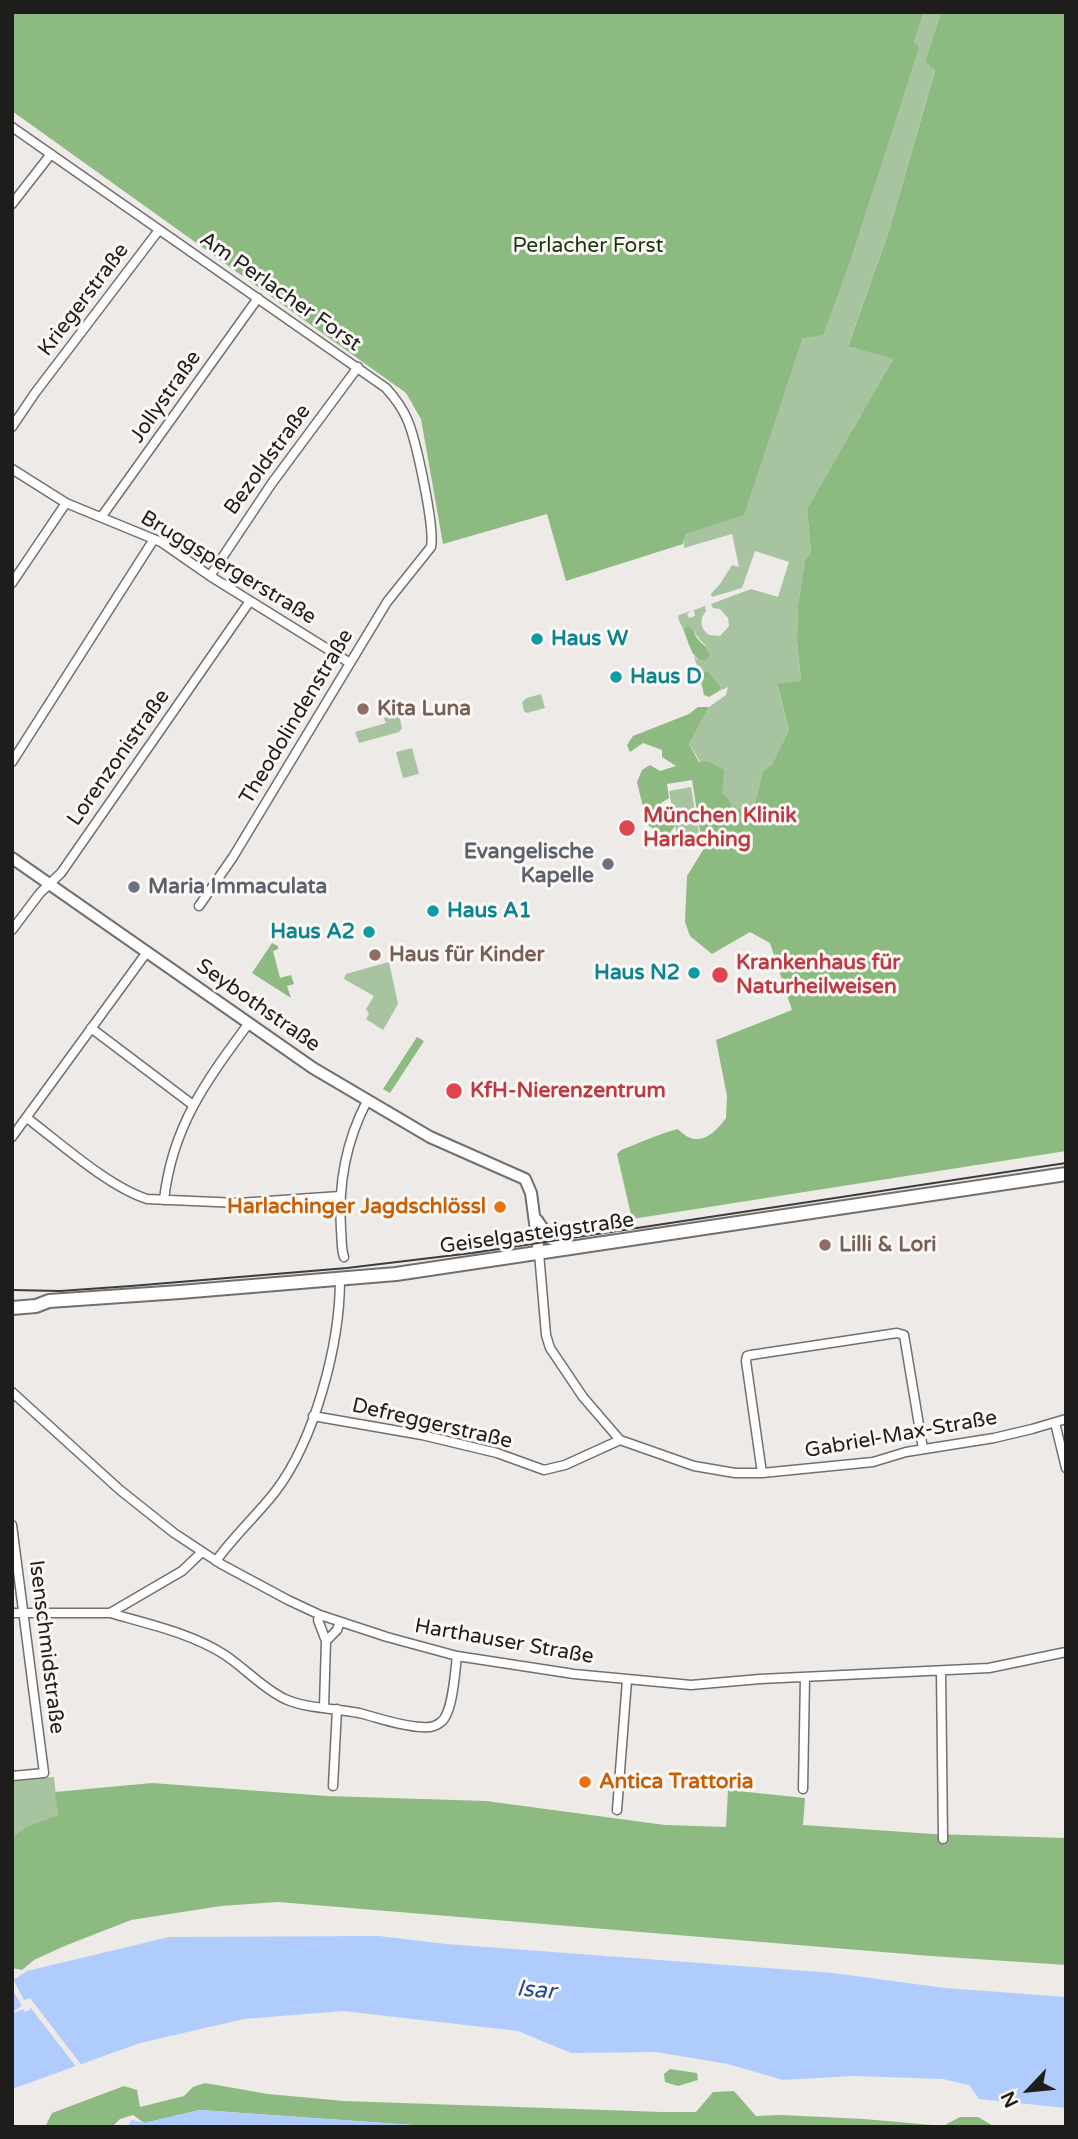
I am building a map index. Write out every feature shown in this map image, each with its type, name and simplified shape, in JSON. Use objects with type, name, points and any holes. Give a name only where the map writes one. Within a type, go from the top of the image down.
[{"type":"main road","name":"Geiselgasteigstraße","points":[[12,1308],[36,1306],[49,1301],[396,1274],[1066,1174]]},
{"type":"main road","points":[[12,1299],[49,1301]]},
{"type":"street","name":"Am Perlacher Forst","points":[[12,127],[387,389],[408,421],[413,437],[431,526],[430,550]]},
{"type":"street","points":[[12,204],[51,154]]},
{"type":"street","name":"Kriegerstraße","points":[[12,427],[159,230]]},
{"type":"street","name":"Jollystraße","points":[[102,516],[258,298]]},
{"type":"street","name":"Bezoldstraße","points":[[210,576],[265,491],[358,367]]},
{"type":"street","name":"Bruggspergerstraße","points":[[12,469],[66,503],[154,539],[350,663]]},
{"type":"street","points":[[12,583],[66,503]]},
{"type":"street","points":[[12,762],[154,539]]},
{"type":"street","name":"Theodolindenstraße","points":[[199,906],[233,857],[397,586],[430,550]]},
{"type":"street","name":"Lorenzonistraße","points":[[12,930],[40,893],[61,873],[250,601]]},
{"type":"street","name":"Seybothstraße","points":[[12,858],[309,1065],[430,1137],[525,1179],[530,1187],[535,1218]]},
{"type":"street","points":[[12,1137],[147,952]]},
{"type":"street","points":[[164,1200],[168,1170],[181,1130],[193,1105],[249,1023]]},
{"type":"street","points":[[91,1028],[193,1105]]},
{"type":"street","points":[[344,1257],[340,1196],[351,1141],[367,1101]]},
{"type":"street","points":[[27,1118],[107,1178],[133,1195],[147,1199],[239,1203],[340,1196]]},
{"type":"street","points":[[535,1218],[549,1238],[576,1248]]},
{"type":"street","points":[[535,1218],[539,1253]]},
{"type":"street","name":"Gabriel-Max-Straße","points":[[539,1253],[550,1349],[583,1397],[620,1440],[694,1466],[735,1473],[762,1473],[873,1462],[923,1449],[994,1438],[1066,1419]]},
{"type":"street","points":[[216,1561],[276,1490],[292,1466],[326,1380],[337,1327],[340,1279]]},
{"type":"street","points":[[762,1473],[747,1356],[897,1333],[904,1335],[923,1449]]},
{"type":"street","name":"Harthauser Straße","points":[[12,1392],[120,1490],[216,1561],[320,1615],[457,1656],[574,1674],[691,1685],[989,1668],[1066,1652]]},
{"type":"street","name":"Defreggerstraße","points":[[313,1416],[422,1435],[497,1453],[544,1471],[565,1465],[620,1440]]},
{"type":"street","points":[[1055,1423],[1066,1468]]},
{"type":"street","name":"Isenschmidstraße","points":[[12,1525],[44,1773],[12,1776]]},
{"type":"street","points":[[110,1613],[182,1571],[202,1552]]},
{"type":"street","points":[[12,1614],[110,1613],[189,1637],[224,1654],[267,1689],[289,1700],[420,1727],[439,1724],[445,1719],[449,1710],[457,1656]]},
{"type":"street","points":[[320,1615],[318,1620],[326,1641],[324,1707]]},
{"type":"street","points":[[326,1641],[337,1630],[340,1622]]},
{"type":"street","points":[[941,1671],[943,1839]]},
{"type":"street","points":[[803,1789],[805,1677]]},
{"type":"street","points":[[617,1810],[627,1679]]},
{"type":"street","points":[[333,1786],[337,1709]]},
{"type":"green space","name":"Perlacher Forst","points":[[12,12],[924,12],[914,42],[919,47],[854,250],[823,335],[803,338],[744,515],[685,534],[683,544],[566,581],[547,514],[443,544],[421,419],[406,393],[12,111]]},
{"type":"green space","points":[[924,12],[941,12],[925,62],[935,69],[889,231],[848,345],[893,359],[807,509],[811,552],[805,562],[798,605],[797,641],[801,682],[777,685],[789,730],[772,764],[763,771],[754,807],[732,811],[689,744],[709,707],[726,695],[728,687],[719,691],[721,687],[703,671],[699,673],[694,656],[697,659],[709,652],[694,631],[685,627],[683,629],[678,618],[679,615],[691,611],[687,614],[689,618],[695,616],[694,610],[705,606],[702,627],[709,635],[720,636],[729,626],[728,618],[711,604],[751,589],[778,597],[789,562],[755,551],[742,588],[712,597],[711,594],[732,565],[739,567],[732,534],[684,548],[684,534],[744,514],[803,338],[854,250],[918,47],[914,42]]},
{"type":"green space","points":[[941,12],[1066,12],[1066,1151],[632,1219],[617,1154],[621,1150],[678,1129],[691,1138],[710,1135],[726,1118],[727,1096],[716,1040],[792,1010],[770,943],[750,932],[712,954],[690,936],[685,922],[687,876],[703,850],[692,780],[667,784],[669,798],[661,803],[664,817],[673,816],[675,826],[669,834],[656,831],[647,824],[637,782],[642,770],[650,765],[660,771],[676,766],[662,757],[662,750],[643,743],[630,752],[627,745],[633,736],[689,714],[698,707],[709,707],[689,744],[699,762],[707,761],[724,770],[722,793],[729,799],[732,810],[754,807],[763,771],[772,764],[789,730],[777,684],[801,681],[797,641],[798,605],[805,561],[811,552],[807,509],[893,359],[848,346],[889,231],[935,70],[925,62]]},
{"type":"green space","points":[[687,626],[707,649],[710,655],[706,660],[697,658],[691,650],[683,629]]},
{"type":"green space","points":[[708,672],[721,687],[709,697],[704,695],[699,673]]},
{"type":"green space","points":[[541,694],[545,708],[527,713],[524,711],[522,702]]},
{"type":"green space","points":[[380,701],[396,702],[402,728],[399,732],[359,743],[355,732],[386,723],[384,718],[388,716],[384,704]]},
{"type":"green space","points":[[412,748],[419,774],[403,778],[396,752]]},
{"type":"green space","points":[[691,787],[700,838],[678,841],[669,791]]},
{"type":"green space","points":[[272,943],[278,946],[278,949],[273,951],[280,978],[291,975],[294,984],[287,986],[291,998],[252,973]]},
{"type":"green space","points":[[389,962],[398,1004],[383,1030],[366,1019],[369,1014],[366,1009],[374,996],[344,979],[346,974]]},
{"type":"green space","points":[[417,1037],[424,1041],[390,1093],[383,1089]]},
{"type":"green space","points":[[54,1777],[58,1815],[27,1826],[12,1837],[12,1781]]},
{"type":"green space","points":[[152,1783],[327,1796],[486,1801],[665,1825],[726,1827],[728,1790],[805,1798],[803,1825],[933,1834],[1066,1838],[1066,1965],[278,1902],[221,1906],[131,1920],[62,1947],[34,1960],[22,1970],[12,1968],[12,1837],[27,1826],[58,1815],[55,1792]]},
{"type":"green space","points":[[670,2069],[697,2073],[698,2080],[678,2086],[665,2082],[664,2074]]},
{"type":"green space","points":[[205,2083],[268,2094],[344,2101],[662,2112],[696,2112],[713,2092],[734,2091],[756,2116],[864,2119],[943,2126],[960,2117],[978,2117],[995,2127],[441,2127],[200,2110],[144,2123],[133,2115],[120,2119],[112,2127],[45,2127],[52,2113],[124,2086],[137,2090],[140,2107],[184,2096],[193,2087]]},
{"type":"water","name":"Isar","points":[[379,1936],[446,1944],[833,1973],[945,1988],[1066,1997],[1066,2108],[979,2099],[969,2085],[943,2079],[853,2076],[783,2080],[728,2064],[656,2052],[571,2053],[518,2031],[343,2011],[244,2019],[140,2043],[12,2089],[12,1981],[27,1971],[169,1937]]},
{"type":"water","points":[[200,2110],[441,2127],[128,2125],[132,2120],[144,2123]]},
{"type":"pier","points":[[13,1979],[24,2000],[30,1998],[83,2067],[78,2069],[30,2007],[30,2010],[25,2012],[23,2009],[12,2014],[22,2006],[12,1989]]},
{"type":"tram line","points":[[12,1290],[60,1291],[131,1286],[347,1268],[472,1253],[1066,1163]]},
{"type":"place","name":"Haus W","points":[[537,639]]},
{"type":"place","name":"Haus D","points":[[616,677]]},
{"type":"place","name":"Kita Luna","points":[[363,709]]},
{"type":"place","name":"München Klinik Harlaching","points":[[627,828]]},
{"type":"place","name":"Evangelische Kapelle","points":[[608,864]]},
{"type":"place","name":"Maria Immaculata","points":[[134,887]]},
{"type":"place","name":"Haus A1","points":[[433,911]]},
{"type":"place","name":"Haus A2","points":[[369,932]]},
{"type":"place","name":"Haus für Kinder","points":[[375,955]]},
{"type":"place","name":"Haus N2","points":[[694,973]]},
{"type":"place","name":"Krankenhaus für Naturheilweisen","points":[[720,975]]},
{"type":"place","name":"KfH-Nierenzentrum","points":[[454,1091]]},
{"type":"place","name":"Harlachinger Jagdschlössl","points":[[500,1207]]},
{"type":"place","name":"Lilli & Lori","points":[[825,1245]]},
{"type":"place","name":"Antica Trattoria","points":[[585,1782]]}]
